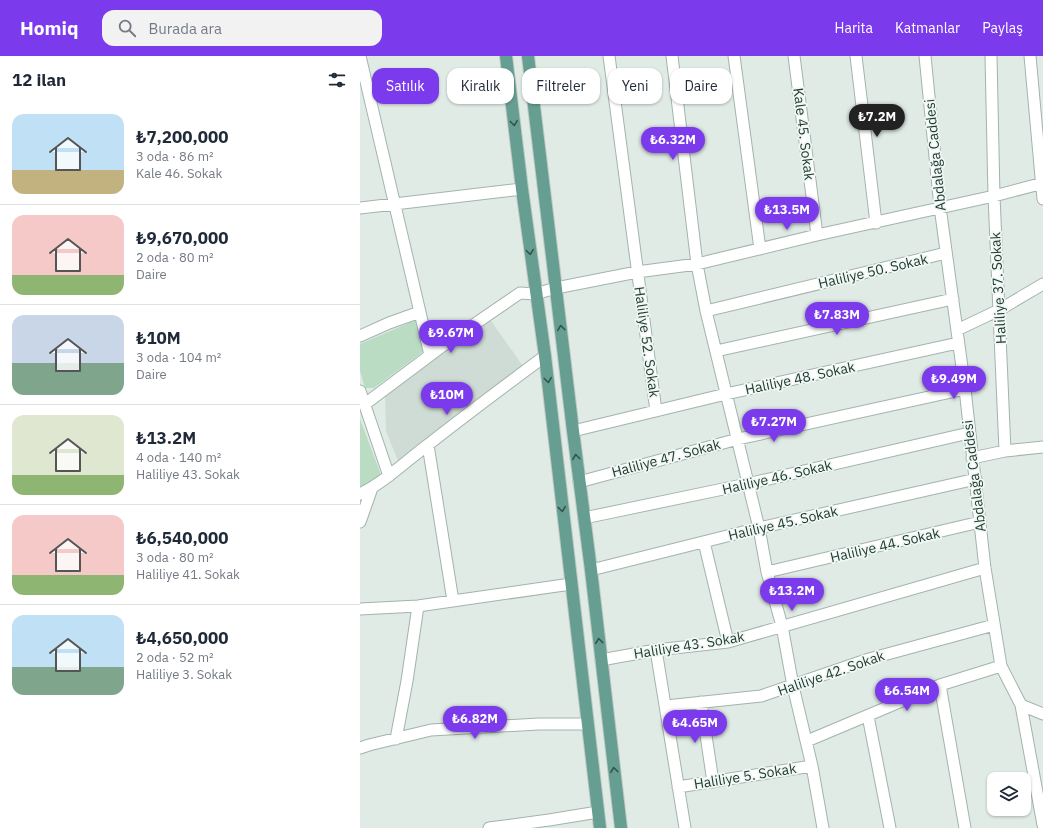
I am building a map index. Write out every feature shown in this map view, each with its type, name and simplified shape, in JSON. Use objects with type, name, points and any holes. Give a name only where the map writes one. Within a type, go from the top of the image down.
[{"type":"main road","points":[[506,56],[522,189],[545,356],[600,828]]},
{"type":"main road","points":[[528,56],[579,482],[591,570],[620,828]]},
{"type":"street","points":[[360,56],[430,355]]},
{"type":"street","name":"Haliliye 52. Sokak","points":[[609,56],[656,411]]},
{"type":"street","points":[[672,56],[697,264],[706,311],[738,439],[747,484],[759,528],[767,572],[782,626],[793,686],[807,741],[824,828]]},
{"type":"street","points":[[734,56],[752,177],[760,249]]},
{"type":"street","name":"Kale 45. Sokak","points":[[794,56],[817,235]]},
{"type":"street","points":[[856,56],[876,223]]},
{"type":"street","name":"Abdalağa Caddesi","points":[[926,56],[940,207],[965,389],[985,568],[1001,666],[1021,704],[1043,825]]},
{"type":"street","name":"Haliliye 37. Sokak","points":[[991,56],[994,196],[1005,451]]},
{"type":"street","points":[[1030,56],[1043,199]]},
{"type":"street","points":[[365,404],[430,355],[520,293],[536,294],[556,288],[637,272],[697,264],[817,235],[994,196],[1042,183]]},
{"type":"street","points":[[360,208],[522,189]]},
{"type":"street","name":"Haliliye 50. Sokak","points":[[706,311],[946,253]]},
{"type":"street","points":[[957,330],[999,310],[1043,284]]},
{"type":"street","points":[[716,351],[953,299]]},
{"type":"street","points":[[360,336],[389,323],[420,312]]},
{"type":"street","name":"Haliliye 48. Sokak","points":[[573,431],[726,394],[958,343]]},
{"type":"street","points":[[360,494],[372,488],[389,476],[545,356]]},
{"type":"street","name":"Haliliye 47. Sokak","points":[[579,482],[738,439],[965,389]]},
{"type":"street","points":[[360,391],[389,476]]},
{"type":"street","name":"Haliliye 46. Sokak","points":[[584,518],[747,484],[969,433]]},
{"type":"street","points":[[428,445],[453,601]]},
{"type":"street","points":[[972,458],[1005,451],[1043,447]]},
{"type":"street","name":"Haliliye 45. Sokak","points":[[591,570],[759,528],[976,479]]},
{"type":"street","points":[[360,522],[372,488]]},
{"type":"street","name":"Haliliye 44. Sokak","points":[[767,572],[980,522]]},
{"type":"street","points":[[704,542],[728,642]]},
{"type":"street","name":"Haliliye 43. Sokak","points":[[601,660],[656,650],[728,642],[985,568]]},
{"type":"street","points":[[360,609],[418,606],[571,584]]},
{"type":"street","points":[[396,738],[407,681],[418,606]]},
{"type":"street","name":"Haliliye 42. Sokak","points":[[666,706],[761,696],[869,659],[994,624]]},
{"type":"street","points":[[656,650],[685,828]]},
{"type":"street","points":[[807,741],[940,685],[1001,666]]},
{"type":"street","points":[[940,685],[965,828]]},
{"type":"street","points":[[701,702],[713,782]]},
{"type":"street","points":[[1021,704],[1041,714]]},
{"type":"street","points":[[868,716],[890,828]]},
{"type":"street","points":[[360,748],[431,730],[539,724],[588,724]]},
{"type":"street","name":"Haliliye 5. Sokak","points":[[678,787],[812,766]]},
{"type":"street","points":[[489,828],[598,812]]},
{"type":"shaded area","points":[[489,318],[523,366],[398,461],[386,431],[385,393]]},
{"type":"green space","points":[[416,320],[424,351],[374,388],[365,388],[360,371],[360,344]]},
{"type":"green space","points":[[360,419],[381,475],[360,489]]}]
